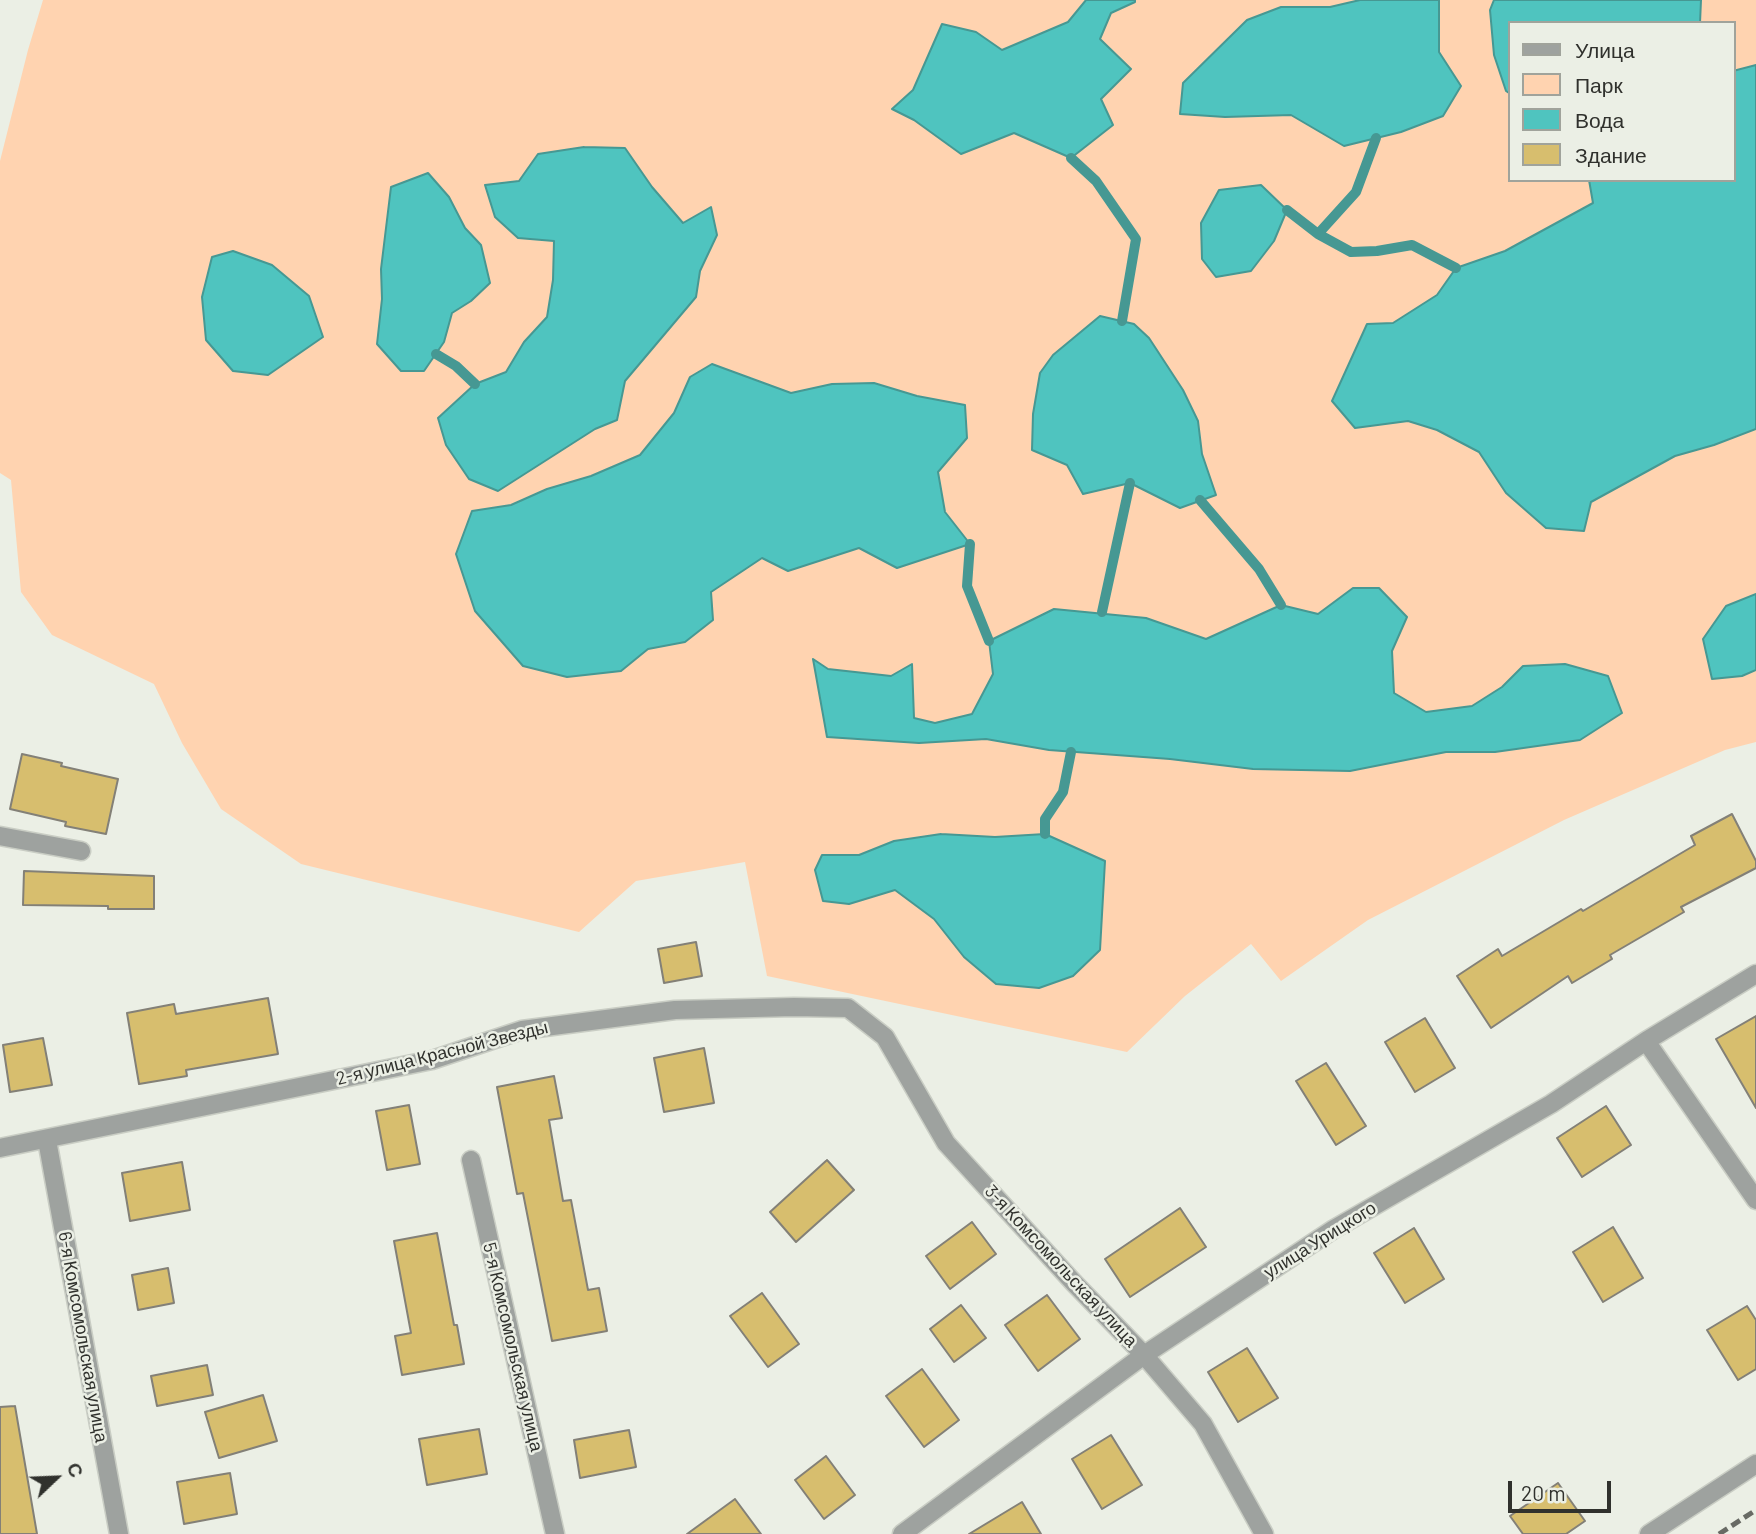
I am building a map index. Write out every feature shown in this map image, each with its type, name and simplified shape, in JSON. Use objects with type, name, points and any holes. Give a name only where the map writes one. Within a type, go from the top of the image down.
[{"type":"street","points":[[0,836],[81,851]]},
{"type":"street","name":"улица Урицкого","points":[[902,1534],[1144,1355],[1334,1229],[1551,1104],[1646,1041],[1756,974]]},
{"type":"street","name":"2-я улица Красной Звезды","points":[[0,1148],[432,1060],[522,1030],[675,1010],[848,1008]]},
{"type":"street","name":"3-я Комсомольская улица","points":[[848,1008],[885,1037],[946,1143],[1144,1355],[1203,1424],[1264,1534]]},
{"type":"street","points":[[1646,1041],[1756,1200]]},
{"type":"street","name":"6-я Комсомольская улица","points":[[47,1140],[120,1534]]},
{"type":"street","name":"5-я Комсомольская улица","points":[[471,1160],[555,1534]]},
{"type":"street","points":[[1649,1534],[1756,1464]]},
{"type":"green space","points":[[43,0],[1086,0],[1068,22],[1001,50],[976,32],[942,24],[913,90],[892,108],[961,153],[1014,133],[1071,158],[1101,99],[1100,40],[1111,13],[1135,0],[1360,0],[1330,7],[1281,7],[1210,57],[1183,83],[1181,114],[1225,117],[1291,115],[1344,146],[1401,132],[1443,116],[1461,86],[1439,52],[1439,0],[1494,0],[1490,10],[1508,92],[1508,182],[1589,182],[1593,203],[1505,251],[1456,268],[1437,295],[1393,323],[1349,365],[1332,401],[1355,428],[1408,421],[1437,430],[1479,452],[1506,493],[1546,528],[1584,530],[1591,502],[1675,456],[1756,429],[1756,594],[1742,676],[1756,670],[1756,742],[1725,750],[1564,820],[1368,920],[1281,981],[1251,944],[1185,996],[1127,1052],[767,976],[745,862],[636,881],[579,932],[301,864],[221,809],[182,743],[154,684],[52,635],[21,592],[11,480],[0,473],[0,161]],"holes":[[[625,148],[652,187],[683,223],[710,207],[717,235],[700,271],[696,297],[625,381],[617,420],[595,429],[498,491],[475,384],[506,372],[524,342],[547,317],[553,280],[554,240],[485,185],[519,181]],[[391,187],[449,197],[465,228],[481,245],[471,301],[452,313],[444,342],[424,371],[382,299],[381,269]],[[1134,324],[1149,338],[1183,390],[1198,421],[1202,454],[1215,495],[1180,508],[1130,483],[1083,494],[1067,465],[1040,373],[1053,355],[1073,338]],[[690,377],[750,377],[791,393],[832,384],[965,405],[967,438],[938,471],[945,511],[970,544],[897,568],[859,548],[833,555],[762,558],[711,592],[712,620],[686,642],[648,649],[621,671],[475,611],[456,554],[472,511],[511,505],[640,455],[674,413]],[[1353,588],[1407,617],[1392,651],[1394,693],[1426,712],[1472,706],[1502,687],[1523,666],[1495,752],[1446,752],[1350,771],[1253,769],[1170,759],[1049,750],[986,739],[919,743],[814,660],[828,669],[891,676],[914,718],[935,723],[972,714],[993,674],[1054,609],[1146,618],[1206,639],[1281,605],[1318,614]],[[1045,834],[1105,861],[964,957],[934,919],[895,889],[849,904],[822,855],[859,855],[995,837]]]},
{"type":"green space","points":[[1701,0],[1756,0],[1756,65],[1735,70],[1735,21],[1700,21]]},
{"type":"water","points":[[1086,0],[1135,0],[1111,13],[1100,39],[1131,69],[1101,99],[1113,125],[1071,158],[1014,133],[961,154],[914,120],[892,109],[913,90],[942,24],[976,32],[1002,50],[1068,22]]},
{"type":"water","points":[[1360,0],[1439,0],[1439,52],[1461,86],[1443,116],[1401,132],[1344,146],[1291,115],[1225,117],[1180,114],[1183,83],[1247,20],[1281,7],[1330,7]]},
{"type":"water","points":[[1494,0],[1701,0],[1700,21],[1508,21],[1508,92],[1494,55],[1490,10]]},
{"type":"water","points":[[1756,65],[1756,429],[1675,456],[1591,502],[1584,531],[1546,528],[1506,493],[1479,452],[1437,430],[1408,421],[1355,428],[1332,401],[1367,324],[1393,323],[1437,295],[1456,268],[1505,251],[1593,203],[1589,182],[1735,182],[1735,70]]},
{"type":"water","points":[[584,147],[625,148],[652,187],[683,223],[711,207],[717,235],[700,271],[696,297],[625,381],[617,420],[595,429],[498,491],[469,479],[446,445],[438,418],[475,384],[506,372],[524,342],[547,317],[553,280],[554,241],[518,238],[495,217],[485,185],[519,181],[538,154]]},
{"type":"water","points":[[428,173],[449,197],[465,228],[481,245],[490,283],[471,301],[452,313],[444,342],[424,371],[401,371],[377,344],[382,299],[381,269],[391,187]]},
{"type":"water","points":[[1261,185],[1287,210],[1274,241],[1251,271],[1216,277],[1202,259],[1201,223],[1219,190]]},
{"type":"water","points":[[233,251],[272,265],[309,296],[323,337],[268,375],[233,371],[206,340],[202,297],[212,257]]},
{"type":"water","points":[[1100,316],[1134,324],[1149,338],[1183,390],[1198,421],[1202,454],[1216,495],[1180,508],[1130,483],[1083,494],[1067,465],[1032,450],[1033,414],[1040,373],[1053,355]]},
{"type":"water","points":[[712,364],[791,393],[832,384],[874,383],[917,396],[965,405],[967,438],[938,472],[945,512],[970,544],[897,568],[859,548],[788,571],[762,558],[711,592],[713,620],[685,642],[648,649],[621,671],[567,677],[523,666],[475,611],[456,554],[472,511],[511,505],[640,455],[674,413],[690,377]]},
{"type":"water","points":[[1353,588],[1379,588],[1407,617],[1392,651],[1394,693],[1426,712],[1472,706],[1502,687],[1523,666],[1565,664],[1608,676],[1622,713],[1580,740],[1495,752],[1446,752],[1350,771],[1253,769],[1170,759],[1049,750],[986,739],[919,743],[827,737],[813,659],[828,669],[891,676],[912,664],[914,718],[935,723],[972,714],[993,674],[989,641],[1054,609],[1146,618],[1206,639],[1281,605],[1318,614]]},
{"type":"water","points":[[1756,594],[1756,670],[1742,676],[1712,679],[1703,639],[1726,606]]},
{"type":"water","points":[[941,834],[995,837],[1045,834],[1105,861],[1100,950],[1073,976],[1039,988],[996,984],[964,957],[934,919],[895,890],[849,904],[823,901],[815,870],[822,855],[859,855],[894,841]]},
{"type":"building","points":[[22,754],[118,779],[106,834],[65,826],[66,822],[10,809]]},
{"type":"building","points":[[1732,814],[1756,861],[1756,868],[1681,907],[1684,912],[1610,955],[1612,959],[1572,983],[1568,976],[1491,1028],[1457,976],[1498,949],[1502,956],[1581,909],[1583,911],[1695,845],[1691,836]]},
{"type":"building","points":[[24,871],[154,876],[154,909],[23,905]]},
{"type":"building","points":[[696,942],[702,976],[664,983],[658,949]]},
{"type":"building","points":[[268,998],[278,1054],[186,1070],[187,1076],[139,1084],[127,1013],[174,1004],[176,1014]]},
{"type":"building","points":[[1756,1016],[1756,1108],[1716,1039]]},
{"type":"building","points":[[1425,1018],[1455,1068],[1415,1092],[1385,1042]]},
{"type":"building","points":[[43,1038],[52,1085],[10,1092],[3,1045]]},
{"type":"building","points":[[704,1048],[714,1103],[664,1112],[654,1058]]},
{"type":"building","points":[[1326,1063],[1366,1126],[1336,1145],[1296,1081]]},
{"type":"building","points":[[554,1076],[562,1118],[549,1120],[563,1201],[571,1200],[588,1290],[599,1288],[607,1331],[552,1341],[523,1193],[517,1194],[497,1087]]},
{"type":"building","points":[[409,1105],[420,1164],[387,1170],[376,1111]]},
{"type":"building","points":[[1606,1106],[1631,1145],[1582,1177],[1557,1138]]},
{"type":"building","points":[[827,1160],[854,1190],[796,1242],[770,1212]]},
{"type":"building","points":[[182,1162],[190,1210],[130,1221],[122,1173]]},
{"type":"building","points":[[1180,1208],[1206,1247],[1130,1297],[1105,1259]]},
{"type":"building","points":[[972,1222],[996,1254],[950,1289],[926,1256]]},
{"type":"building","points":[[1613,1227],[1643,1278],[1603,1302],[1573,1252]]},
{"type":"building","points":[[1414,1228],[1444,1279],[1405,1303],[1374,1253]]},
{"type":"building","points":[[437,1233],[464,1364],[402,1375],[395,1336],[411,1333],[394,1241]]},
{"type":"building","points":[[168,1268],[174,1303],[138,1310],[132,1275]]},
{"type":"building","points":[[762,1293],[799,1344],[768,1367],[730,1316]]},
{"type":"building","points":[[1047,1295],[1080,1339],[1038,1371],[1005,1325]]},
{"type":"building","points":[[961,1305],[986,1338],[954,1362],[930,1329]]},
{"type":"building","points":[[1747,1306],[1756,1320],[1756,1369],[1738,1380],[1707,1330]]},
{"type":"building","points":[[1247,1348],[1278,1398],[1238,1422],[1208,1372]]},
{"type":"building","points":[[207,1365],[213,1395],[157,1406],[151,1376]]},
{"type":"building","points":[[922,1369],[959,1420],[924,1447],[886,1396]]},
{"type":"building","points":[[263,1395],[277,1441],[219,1458],[205,1412]]},
{"type":"building","points":[[15,1406],[37,1534],[0,1534],[0,1407]]},
{"type":"building","points":[[479,1429],[487,1474],[427,1485],[419,1439]]},
{"type":"building","points":[[629,1430],[636,1467],[580,1478],[574,1440]]},
{"type":"building","points":[[1111,1435],[1142,1485],[1102,1509],[1072,1459]]},
{"type":"building","points":[[826,1456],[855,1495],[824,1519],[795,1480]]},
{"type":"building","points":[[230,1473],[237,1514],[184,1524],[177,1482]]},
{"type":"building","points":[[1558,1483],[1585,1521],[1566,1534],[1523,1534],[1510,1516]]},
{"type":"building","points":[[735,1499],[761,1534],[687,1534]]},
{"type":"building","points":[[1022,1502],[1041,1534],[969,1534]]},
{"type":"waterway","points":[[1318,234],[1356,192],[1376,138]]},
{"type":"waterway","points":[[1071,158],[1096,181],[1136,239],[1122,321]]},
{"type":"waterway","points":[[1287,210],[1318,234],[1351,252],[1412,245],[1456,268]]},
{"type":"waterway","points":[[436,354],[456,366],[475,384]]},
{"type":"waterway","points":[[1102,612],[1130,483]]},
{"type":"waterway","points":[[1200,500],[1259,569],[1281,605]]},
{"type":"waterway","points":[[970,544],[967,586],[989,641]]},
{"type":"waterway","points":[[1045,834],[1045,819],[1063,792],[1071,752]]},
{"type":"railway","points":[[1719,1534],[1756,1510]]}]
